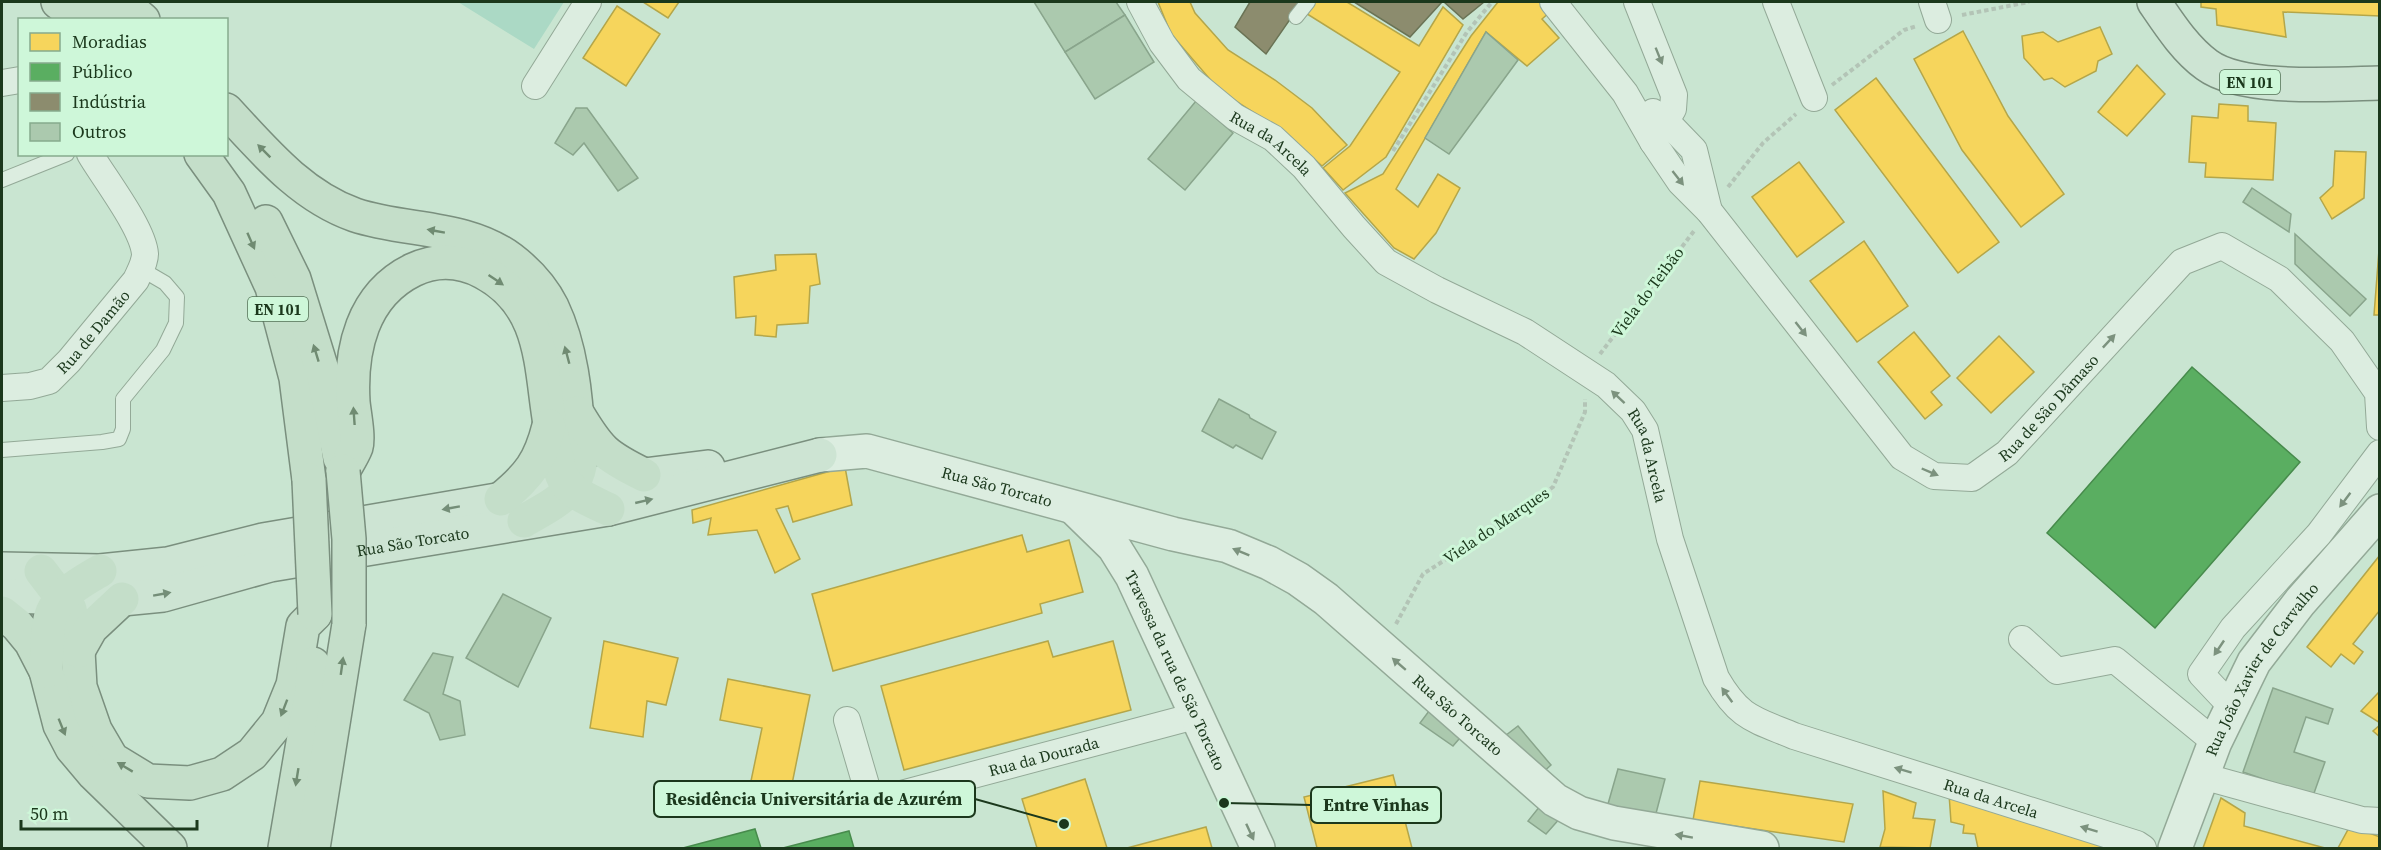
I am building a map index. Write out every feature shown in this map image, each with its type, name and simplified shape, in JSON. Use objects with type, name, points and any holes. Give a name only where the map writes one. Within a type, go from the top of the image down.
[{"type":"highway","points":[[58,2],[79,18]]},
{"type":"highway","points":[[90,2],[109,18]]},
{"type":"highway","points":[[122,2],[141,18]]},
{"type":"highway","points":[[228,112],[283,170],[322,200],[371,219],[445,232],[480,243],[508,257],[521,267],[542,290],[558,323],[570,366],[563,419],[536,464],[516,487],[501,499]]},
{"type":"highway","name":"EN 101","points":[[202,156],[230,193],[272,287],[296,378],[309,480],[315,614],[312,690],[285,849]]},
{"type":"highway","name":"EN 101","points":[[228,156],[246,181],[294,279],[322,374],[343,471],[349,539],[349,624],[313,849]]},
{"type":"highway","points":[[343,471],[356,446],[351,378],[353,359],[359,332],[373,305],[390,283],[420,267],[435,262],[464,264],[479,270],[508,289],[522,305],[580,468],[571,488],[557,501],[524,522]]},
{"type":"highway","points":[[563,419],[603,452],[644,475]]},
{"type":"highway","points":[[571,488],[608,509]]},
{"type":"highway","points":[[41,571],[70,609],[78,651],[80,687],[95,730],[112,759],[148,781],[190,783],[222,774],[252,754],[278,722],[293,685],[303,626],[315,614]]},
{"type":"highway","points":[[46,671],[50,617],[62,597],[80,582],[100,571]]},
{"type":"highway","points":[[78,651],[91,628],[122,599]]},
{"type":"highway","points":[[2,613],[17,625],[31,642],[46,671],[60,725],[72,748],[94,774],[170,849]]},
{"type":"main road","name":"EN 101","points":[[2154,2],[2171,28],[2208,66],[2248,82],[2379,83]]},
{"type":"main road","name":"Rua São Torcato","points":[[2,569],[100,571],[168,564],[263,540],[501,499],[644,475],[820,454]]},
{"type":"main road","name":"Rua São Torcato","points":[[2,596],[122,599],[163,595],[270,565],[608,509],[820,454]]},
{"type":"street","points":[[535,86],[588,2]]},
{"type":"street","name":"Rua da Arcela","points":[[1140,2],[1162,43],[1189,79],[1235,117],[1273,138],[1304,167],[1386,262],[1437,290],[1525,332],[1606,386],[1633,411],[1645,430],[1670,539],[1701,639],[1716,678],[1727,698],[1746,716],[1794,736],[2137,844],[2143,849]]},
{"type":"street","name":"Rua de São Dâmaso","points":[[1552,2],[1625,93],[1653,142],[1680,182],[1709,211],[1902,457],[1934,476],[1972,478],[2007,453],[2182,262],[2222,246],[2279,279],[2342,341],[2378,393],[2379,427]]},
{"type":"street","points":[[1637,2],[1674,95],[1673,109],[1653,142]]},
{"type":"street","points":[[1776,2],[1814,98]]},
{"type":"street","points":[[2,83],[18,80]]},
{"type":"street","name":"Rua de São Dâmaso","points":[[1625,93],[1665,120],[1694,150],[1709,211]]},
{"type":"street","points":[[91,156],[139,234],[145,255],[141,269]]},
{"type":"street","name":"Rua de Damão","points":[[2,388],[30,386],[48,381],[76,352],[136,280],[141,269]]},
{"type":"street","name":"Rua São Torcato","points":[[820,454],[867,451],[1173,534],[1228,546],[1269,563],[1298,579],[1326,599],[1555,800],[1579,813],[1625,825],[1762,849]]},
{"type":"street","points":[[2232,707],[2201,674],[2233,628],[2319,534],[2379,453]]},
{"type":"street","name":"Travessa da rua de São Torcato","points":[[1073,506],[1114,547],[1132,576],[1258,849]]},
{"type":"street","name":"Rua João Xavier de Carvalho","points":[[2175,849],[2214,742],[2254,662],[2300,602],[2379,511]]},
{"type":"street","points":[[1132,576],[1138,560],[1155,541],[1173,534]]},
{"type":"street","points":[[2022,639],[2057,671],[2115,660],[2214,742]]},
{"type":"street","name":"Rua da Dourada","points":[[847,720],[871,802],[1195,716]]},
{"type":"street","points":[[2202,776],[2362,820],[2379,821]]},
{"type":"lane","points":[[1296,17],[1308,2]]},
{"type":"lane","points":[[2,180],[62,156]]},
{"type":"lane","points":[[2,450],[118,439],[123,429],[123,399],[163,350],[176,323],[177,297],[165,283],[141,269]]},
{"type":"path","points":[[1393,152],[1467,32],[1492,2]]},
{"type":"path","name":"Viela do Teibão","points":[[1586,373],[1763,143],[1814,98],[1904,30],[1935,11],[2028,2]]},
{"type":"path","name":"Viela do Marques","points":[[1392,632],[1423,574],[1506,521],[1553,487],[1585,412],[1586,373]]},
{"type":"green space","points":[[458,2],[564,2],[534,49]]},
{"type":"building: Moradias","points":[[643,2],[679,2],[668,18]]},
{"type":"building: Moradias","points":[[1158,2],[1190,2],[1195,13],[1228,50],[1275,80],[1312,108],[1347,145],[1322,166],[1287,134],[1214,87],[1215,85],[1171,34]]},
{"type":"building: Moradias","points":[[1312,2],[1347,2],[1419,46],[1443,7],[1463,25],[1386,157],[1343,190],[1323,168],[1350,146],[1400,72],[1304,12]]},
{"type":"building: Moradias","points":[[1498,2],[1542,2],[1551,11],[1542,19],[1559,38],[1527,66],[1486,32],[1396,189],[1418,207],[1438,174],[1460,188],[1436,233],[1414,259],[1394,248],[1345,193],[1383,174],[1471,36]]},
{"type":"building: Moradias","points":[[2201,2],[2380,2],[2380,16],[2283,12],[2286,37],[2217,25],[2216,9],[2201,7]]},
{"type":"building: Moradias","points":[[617,6],[660,34],[626,86],[583,58]]},
{"type":"building: Moradias","points":[[2100,27],[2112,54],[2098,61],[2096,71],[2065,87],[2052,78],[2044,80],[2024,58],[2022,36],[2043,32],[2058,42]]},
{"type":"building: Moradias","points":[[1963,31],[2008,116],[2064,194],[2021,227],[1962,150],[1914,59]]},
{"type":"building: Moradias","points":[[2137,65],[2165,94],[2127,136],[2098,112]]},
{"type":"building: Moradias","points":[[1876,78],[1999,242],[1958,273],[1835,110]]},
{"type":"building: Moradias","points":[[2219,104],[2248,106],[2248,121],[2276,123],[2273,180],[2205,177],[2206,163],[2189,162],[2192,116],[2218,118]]},
{"type":"building: Moradias","points":[[2335,151],[2366,152],[2364,198],[2332,219],[2320,198],[2333,186]]},
{"type":"building: Moradias","points":[[1799,162],[1844,222],[1797,257],[1752,197]]},
{"type":"building: Moradias","points":[[2380,237],[2380,315],[2374,315]]},
{"type":"building: Moradias","points":[[1864,241],[1908,306],[1857,342],[1810,281]]},
{"type":"building: Moradias","points":[[816,254],[820,284],[810,286],[808,323],[777,325],[776,337],[755,335],[756,316],[736,318],[734,277],[776,270],[775,255]]},
{"type":"building: Moradias","points":[[1914,332],[1950,376],[1931,392],[1942,405],[1925,419],[1878,362]]},
{"type":"building: Moradias","points":[[1999,336],[2034,372],[1991,413],[1957,378]]},
{"type":"building: Moradias","points":[[845,467],[852,505],[793,522],[788,506],[776,509],[800,559],[775,573],[757,530],[708,535],[711,518],[693,523],[692,510]]},
{"type":"building: Moradias","points":[[1022,535],[1027,552],[1069,540],[1083,592],[1040,604],[1042,613],[833,671],[812,594]]},
{"type":"building: Moradias","points":[[2380,555],[2380,610],[2353,644],[2363,652],[2354,664],[2341,654],[2331,667],[2307,647]]},
{"type":"building: Moradias","points":[[604,641],[678,658],[666,705],[647,701],[643,737],[590,728]]},
{"type":"building: Moradias","points":[[1048,641],[1053,657],[1113,641],[1131,710],[904,770],[881,686]]},
{"type":"building: Moradias","points":[[728,679],[810,695],[791,789],[751,781],[762,728],[720,720]]},
{"type":"building: Moradias","points":[[2380,691],[2380,723],[2361,711]]},
{"type":"building: Moradias","points":[[2380,725],[2380,737],[2373,731]]},
{"type":"building: Moradias","points":[[1393,775],[1412,848],[1317,848],[1304,797]]},
{"type":"building: Moradias","points":[[1085,779],[1107,848],[1037,848],[1022,799]]},
{"type":"building: Moradias","points":[[1700,781],[1853,804],[1844,842],[1693,820]]},
{"type":"building: Moradias","points":[[1883,791],[1916,803],[1913,818],[1935,820],[1930,848],[1880,847],[1885,829]]},
{"type":"building: Moradias","points":[[1949,794],[2137,848],[1978,848],[1975,834],[1963,833],[1964,825],[1951,822]]},
{"type":"building: Moradias","points":[[2221,798],[2245,813],[2244,826],[2325,848],[2203,848]]},
{"type":"building: Moradias","points":[[2350,826],[2380,837],[2380,848],[2338,848]]},
{"type":"building: Moradias","points":[[1206,827],[1212,848],[1127,848]]},
{"type":"building: Público","points":[[2192,367],[2300,462],[2155,628],[2047,533]]},
{"type":"building: Público","points":[[755,829],[761,848],[683,848]]},
{"type":"building: Público","points":[[849,831],[854,848],[783,848]]},
{"type":"building: Indústria","points":[[1250,2],[1302,2],[1266,54],[1235,27]]},
{"type":"building: Indústria","points":[[1354,2],[1442,2],[1410,37]]},
{"type":"building: Indústria","points":[[1444,2],[1484,2],[1463,19]]},
{"type":"building: Outros","points":[[1034,2],[1116,2],[1125,15],[1065,52]]},
{"type":"building: Outros","points":[[1125,15],[1154,62],[1095,99],[1065,52]]},
{"type":"building: Outros","points":[[1486,32],[1518,60],[1449,154],[1425,138]]},
{"type":"building: Outros","points":[[1196,101],[1233,133],[1185,190],[1148,159]]},
{"type":"building: Outros","points":[[576,108],[587,108],[638,178],[618,191],[584,143],[573,155],[555,143]]},
{"type":"building: Outros","points":[[2252,188],[2291,214],[2289,232],[2243,202]]},
{"type":"building: Outros","points":[[2295,234],[2366,299],[2350,316],[2295,264]]},
{"type":"building: Outros","points":[[1219,399],[1276,432],[1262,459],[1236,445],[1233,448],[1202,431]]},
{"type":"building: Outros","points":[[503,594],[551,618],[518,687],[466,658]]},
{"type":"building: Outros","points":[[433,653],[453,657],[443,694],[460,701],[465,735],[440,740],[429,713],[404,700]]},
{"type":"building: Outros","points":[[2273,688],[2333,709],[2328,724],[2306,717],[2294,752],[2325,762],[2313,796],[2243,772]]},
{"type":"building: Outros","points":[[1432,707],[1465,732],[1453,746],[1420,723]]},
{"type":"building: Outros","points":[[1518,726],[1551,765],[1539,776],[1501,739]]},
{"type":"building: Outros","points":[[1618,769],[1665,779],[1654,821],[1606,811]]},
{"type":"building: Outros","points":[[1544,801],[1561,817],[1546,834],[1528,821]]},
{"type":"place","name":"Entre Vinhas","points":[[1224,803]]},
{"type":"place","name":"Residência Universitária de Azurém","points":[[1064,824]]}]
